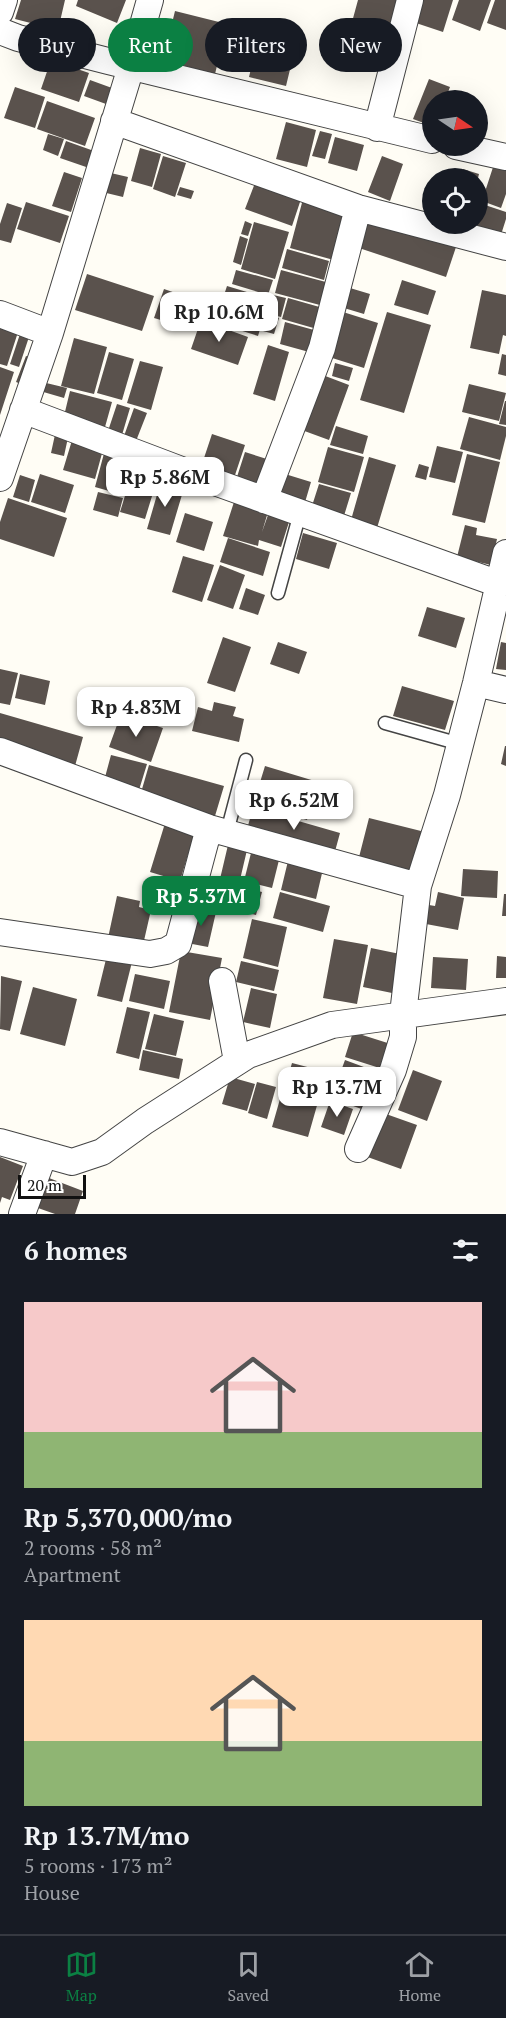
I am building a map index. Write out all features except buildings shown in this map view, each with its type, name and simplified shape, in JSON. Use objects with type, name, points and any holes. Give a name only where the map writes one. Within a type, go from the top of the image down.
[{"type":"street","points":[[0,12],[4,0]]},
{"type":"street","points":[[145,18],[150,0]]},
{"type":"street","points":[[377,128],[410,0]]},
{"type":"street","points":[[0,31],[18,38],[108,61]]},
{"type":"street","points":[[0,478],[50,333],[129,72]]},
{"type":"street","points":[[151,72],[422,138]]},
{"type":"street","points":[[114,121],[358,208],[506,248]]},
{"type":"street","points":[[488,152],[506,156]]},
{"type":"street","points":[[264,500],[322,348],[358,208]]},
{"type":"street","points":[[0,314],[50,333]]},
{"type":"street","points":[[22,410],[499,584]]},
{"type":"street","points":[[358,1149],[393,1070],[403,1037],[403,1014],[418,886],[447,795],[477,683],[498,625],[499,584],[506,553]]},
{"type":"street","points":[[477,683],[506,690]]},
{"type":"street","points":[[0,751],[218,830],[418,886]]},
{"type":"street","points":[[0,932],[150,954],[166,951],[178,944],[218,830]]},
{"type":"street","points":[[222,981],[237,1061]]},
{"type":"street","points":[[0,1142],[72,1162],[102,1152],[237,1061],[332,1025],[506,1001]]},
{"type":"street","points":[[22,1214],[44,1154]]},
{"type":"lane","points":[[278,593],[300,513]]},
{"type":"lane","points":[[385,723],[460,744]]},
{"type":"lane","points":[[218,830],[246,760]]}]
